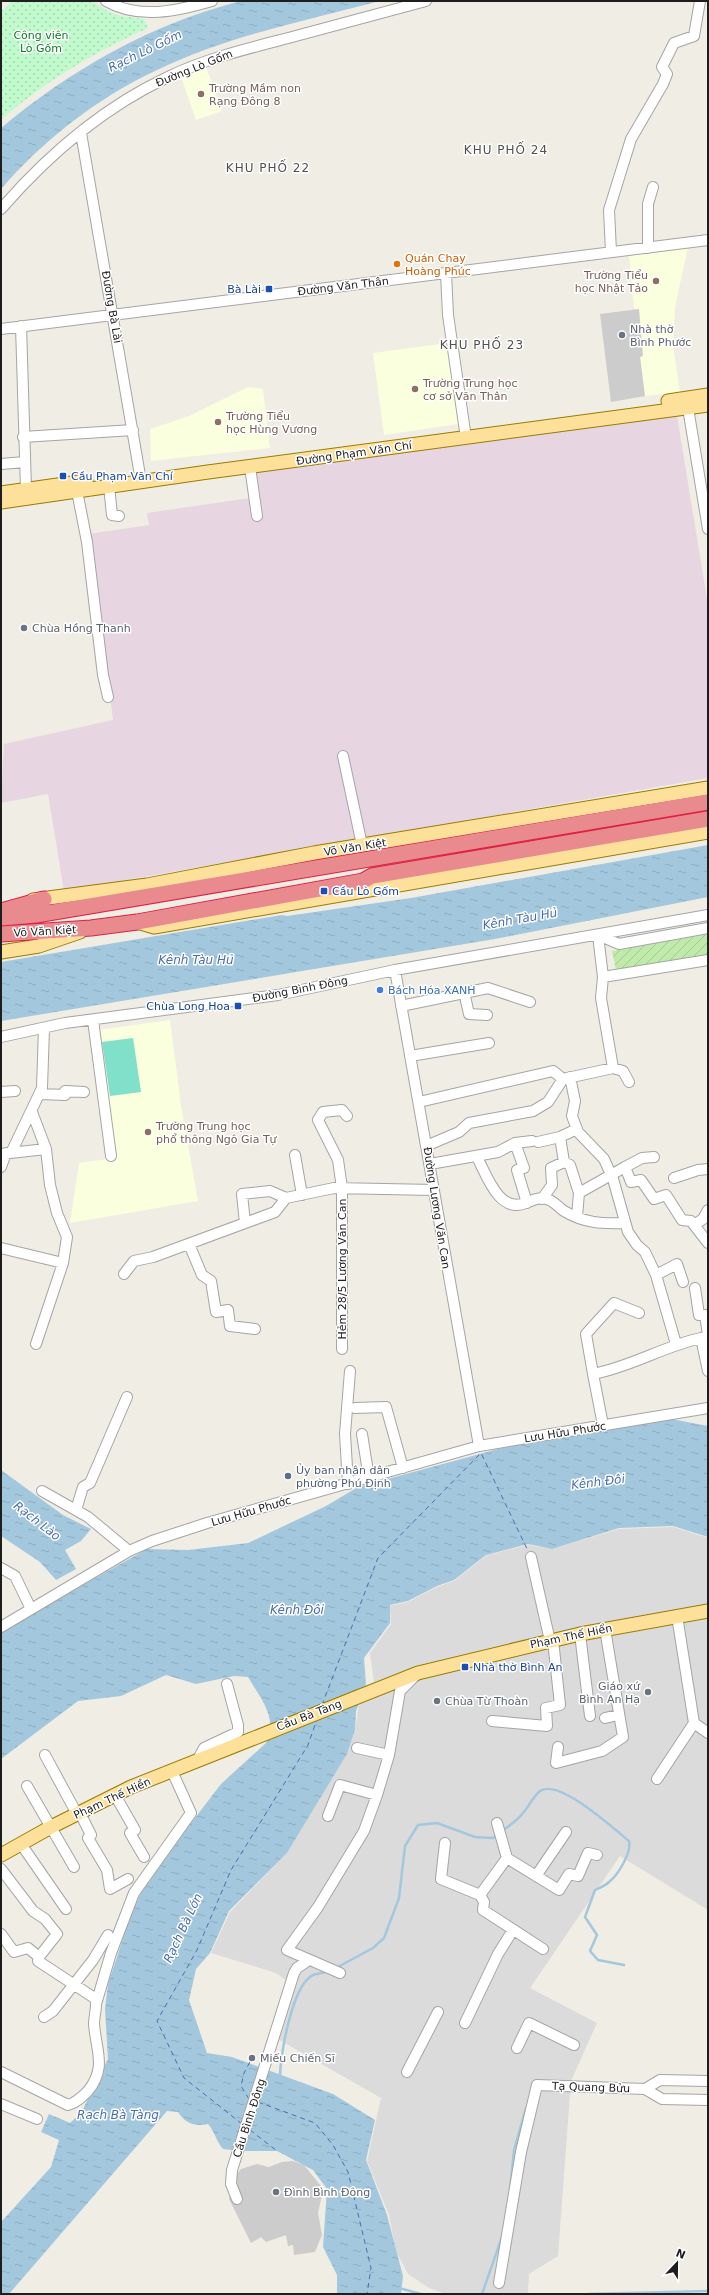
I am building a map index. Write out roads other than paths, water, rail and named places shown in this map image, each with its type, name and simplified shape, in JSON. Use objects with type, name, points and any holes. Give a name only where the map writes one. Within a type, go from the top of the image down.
[{"type":"highway","name":"Võ Văn Kiệt","points":[[1,918],[36,915],[708,802]]},
{"type":"highway","name":"Võ Văn Kiệt","points":[[1,934],[16,931],[91,928],[137,922],[363,881],[372,876],[708,819]]},
{"type":"highway","points":[[1,911],[44,899]]},
{"type":"highway","points":[[1,943],[91,928]]},
{"type":"main road","name":"Đường Phạm Văn Chí","points":[[688,403],[708,395]]},
{"type":"main road","name":"Đường Phạm Văn Chí","points":[[1,502],[109,486],[141,478],[466,433],[688,403],[708,405]]},
{"type":"main road","name":"Đường Phạm Văn Chí","points":[[1,493],[26,489],[250,467],[466,433]]},
{"type":"main road","name":"Võ Văn Kiệt","points":[[1,903],[44,899],[147,885],[362,845],[708,788]]},
{"type":"main road","name":"Võ Văn Kiệt","points":[[363,881],[373,884],[708,826]]},
{"type":"main road","name":"Võ Văn Kiệt","points":[[137,922],[154,927],[708,832]]},
{"type":"main road","points":[[1,952],[39,946],[91,928]]},
{"type":"main road","name":"Phạm Thế Hiển","points":[[418,1673],[551,1640],[708,1611]]},
{"type":"main road","name":"Cầu Bà Tàng","points":[[227,1748],[418,1673]]},
{"type":"main road","name":"Phạm Thế Hiển","points":[[1,1856],[51,1827],[115,1795],[227,1748]]},
{"type":"street","points":[[106,1],[116,7],[158,13],[178,11],[212,1]]},
{"type":"street","name":"Đường Lò Gốm","points":[[1,209],[53,156],[81,133],[128,98],[193,66],[248,48],[426,1]]},
{"type":"street","points":[[611,252],[609,210],[630,139],[662,84],[666,74],[662,67],[674,43],[690,39],[694,36],[700,1]]},
{"type":"street","name":"Đường Bà Lài","points":[[81,133],[141,478]]},
{"type":"street","points":[[648,248],[648,204],[653,187]]},
{"type":"street","name":"Đường Văn Thân","points":[[1,329],[708,240]]},
{"type":"street","points":[[446,273],[448,315],[466,433]]},
{"type":"street","points":[[20,326],[26,489]]},
{"type":"street","points":[[688,403],[708,529]]},
{"type":"street","points":[[23,437],[133,430]]},
{"type":"street","points":[[1,464],[25,462]]},
{"type":"street","points":[[250,467],[256,516]]},
{"type":"street","points":[[109,486],[112,515],[119,516]]},
{"type":"street","points":[[77,491],[87,542],[103,675],[108,697]]},
{"type":"street","points":[[343,756],[362,845]]},
{"type":"street","name":"Đường Bình Đông","points":[[1,1037],[93,1020],[278,995],[395,970],[708,915]]},
{"type":"street","points":[[614,1068],[602,998],[603,977],[598,935],[619,944],[708,928]]},
{"type":"street","points":[[603,977],[708,960]]},
{"type":"street","name":"Đường Lương Văn Can","points":[[395,970],[479,1446]]},
{"type":"street","points":[[401,1006],[488,988],[530,1002]]},
{"type":"street","points":[[464,992],[468,1014],[487,1015]]},
{"type":"street","points":[[93,1020],[111,1156]]},
{"type":"street","points":[[1,1167],[6,1153],[32,1112],[42,1088],[44,1028]]},
{"type":"street","points":[[410,1056],[488,1043]]},
{"type":"street","points":[[419,1102],[553,1071],[567,1078],[614,1068],[624,1071],[629,1082]]},
{"type":"street","points":[[567,1078],[575,1101],[572,1116],[577,1129],[604,1159],[611,1176],[628,1232],[637,1246],[645,1252],[656,1275],[676,1344]]},
{"type":"street","points":[[426,1146],[459,1132],[470,1123],[533,1111],[548,1102],[567,1078]]},
{"type":"street","points":[[1,1092],[15,1091]]},
{"type":"street","points":[[40,1094],[65,1095],[65,1091],[84,1092]]},
{"type":"street","name":"Hẻm 28/5 Lương Văn Can","points":[[342,1350],[342,1188],[338,1160],[318,1120],[323,1112],[342,1110],[347,1116]]},
{"type":"street","points":[[32,1112],[46,1149],[50,1185],[57,1212],[67,1237],[63,1263],[36,1344]]},
{"type":"street","points":[[430,1164],[477,1157],[498,1152],[515,1143],[535,1142],[560,1137],[577,1129]]},
{"type":"street","points":[[560,1137],[564,1162]]},
{"type":"street","points":[[515,1143],[524,1168],[517,1170],[527,1203]]},
{"type":"street","points":[[6,1153],[46,1149]]},
{"type":"street","points":[[295,1155],[302,1195]]},
{"type":"street","points":[[477,1157],[499,1198],[511,1206],[527,1203],[537,1198],[550,1200],[563,1211],[587,1222],[600,1224],[625,1223]]},
{"type":"street","points":[[578,1193],[611,1176],[617,1170],[642,1158],[654,1158]]},
{"type":"street","points":[[542,1199],[552,1185],[551,1168],[564,1162]]},
{"type":"street","points":[[564,1162],[570,1165],[578,1193],[577,1217]]},
{"type":"street","points":[[625,1167],[631,1182],[641,1180],[654,1199],[666,1195],[682,1220],[693,1223],[703,1219],[708,1210]]},
{"type":"street","points":[[674,1178],[708,1168]]},
{"type":"street","points":[[245,1223],[242,1194],[270,1191],[286,1198],[342,1188],[434,1190]]},
{"type":"street","points":[[124,1274],[134,1261],[189,1244],[275,1212],[286,1198]]},
{"type":"street","points":[[693,1223],[708,1243]]},
{"type":"street","points":[[189,1244],[202,1275],[211,1281],[216,1312],[228,1310],[230,1326],[256,1329]]},
{"type":"street","points":[[1,1248],[63,1263]]},
{"type":"street","points":[[656,1275],[677,1264],[683,1282]]},
{"type":"street","points":[[695,1288],[699,1315],[705,1314],[708,1370]]},
{"type":"street","points":[[603,1425],[586,1334],[614,1303],[639,1313]]},
{"type":"street","points":[[594,1374],[613,1370],[676,1344],[706,1336]]},
{"type":"street","points":[[348,1484],[345,1434],[350,1372]]},
{"type":"street","points":[[76,1510],[82,1487],[90,1484],[127,1397]]},
{"type":"street","points":[[355,1408],[386,1407],[403,1468]]},
{"type":"street","name":"Lưu Hữu Phước","points":[[1,1627],[129,1551],[152,1541],[214,1521],[479,1446],[708,1408]]},
{"type":"street","points":[[362,1434],[369,1478]]},
{"type":"street","points":[[42,1490],[76,1510],[111,1534],[129,1551]]},
{"type":"street","points":[[492,1721],[547,1726],[546,1708],[560,1705],[551,1640],[531,1557]]},
{"type":"street","points":[[1,1568],[15,1576],[31,1609]]},
{"type":"street","points":[[657,1779],[694,1723],[676,1616]]},
{"type":"street","points":[[558,1747],[556,1763],[602,1751],[623,1737],[618,1715],[605,1629]]},
{"type":"street","points":[[580,1634],[590,1716]]},
{"type":"street","points":[[340,1973],[287,1950],[318,1907],[361,1838],[377,1795],[389,1755],[400,1691],[418,1673]]},
{"type":"street","points":[[197,1761],[204,1748],[238,1732],[238,1725],[227,1684]]},
{"type":"street","points":[[605,1718],[618,1715]]},
{"type":"street","points":[[694,1723],[708,1733]]},
{"type":"street","points":[[357,1748],[389,1755]]},
{"type":"street","points":[[45,1755],[91,1835],[88,1838],[107,1870],[110,1889],[128,1879]]},
{"type":"street","points":[[1,2072],[65,2105],[77,2100],[91,2087],[99,2072],[100,2061],[94,2024],[96,2004],[111,1953],[134,1893],[191,1813],[172,1770]]},
{"type":"street","points":[[328,1816],[340,1785],[377,1795]]},
{"type":"street","points":[[27,1786],[74,1867]]},
{"type":"street","points":[[115,1795],[135,1830],[130,1833],[144,1857]]},
{"type":"street","points":[[496,1823],[507,1858],[559,1890],[569,1874],[578,1876],[588,1853],[597,1855]]},
{"type":"street","points":[[536,1876],[566,1832]]},
{"type":"street","points":[[444,1843],[441,1879],[480,1895],[484,1902],[482,1910],[543,1949]]},
{"type":"street","points":[[22,1844],[66,1909]]},
{"type":"street","points":[[480,1895],[507,1858]]},
{"type":"street","points":[[1,1869],[33,1911],[45,1919],[57,1934],[39,1957],[38,1961],[93,1996],[96,2004]]},
{"type":"street","points":[[465,2023],[498,1954],[513,1930]]},
{"type":"street","points":[[44,2017],[53,2011],[72,1984],[93,1960],[108,1934]]},
{"type":"street","points":[[1,1935],[14,1952],[28,1948],[39,1957]]},
{"type":"street","name":"Cầu Bình Đông","points":[[237,2199],[231,2184],[232,2170],[294,1973],[297,1968],[309,1960]]},
{"type":"street","points":[[407,2072],[438,2012]]},
{"type":"street","points":[[517,2048],[529,2023],[574,2045]]},
{"type":"street","name":"Tạ Quang Bửu","points":[[645,2089],[660,2080],[708,2082]]},
{"type":"street","name":"Tạ Quang Bửu","points":[[499,2283],[519,2159],[537,2085],[645,2089],[662,2099],[708,2100]]},
{"type":"street","points":[[1,2104],[37,2119]]},
{"type":"water","name":"Rạch Lò Gốm","points":[[241,1],[380,1],[239,38],[184,58],[157,70],[114,93],[73,121],[17,171],[1,189],[1,128],[55,87],[114,51],[176,22],[208,10]]},
{"type":"water","name":"Kênh Tàu Hủ","points":[[708,845],[708,897],[495,939],[1,1021],[1,962],[282,915],[287,916],[411,898]]},
{"type":"water","points":[[666,1418],[708,1426],[708,1537],[673,1526],[619,1528],[552,1549],[528,1544],[486,1555],[454,1580],[437,1586],[408,1601],[390,1605],[390,1623],[364,1658],[366,1684],[356,1711],[355,1730],[347,1754],[287,1853],[229,1911],[210,1953],[196,1969],[189,2000],[207,2053],[232,2057],[333,2094],[375,2120],[366,2160],[387,2215],[403,2276],[401,2294],[337,2294],[337,2275],[323,2247],[327,2189],[313,2170],[277,2151],[240,2151],[223,2149],[208,2124],[199,2125],[191,2123],[184,2119],[178,2112],[167,2111],[9,2294],[1,2294],[1,2222],[51,2167],[59,2140],[41,2132],[49,2114],[70,2123],[81,2113],[108,2059],[105,2009],[108,1984],[130,1917],[146,1882],[221,1784],[266,1743],[270,1726],[266,1709],[248,1677],[234,1676],[196,1684],[166,1675],[121,1696],[78,1701],[1,1759],[1,1631],[147,1549],[188,1550],[248,1543],[326,1506],[358,1487],[509,1446]]},
{"type":"water","name":"Rạch Lào","points":[[1,1470],[63,1515],[91,1529],[81,1541],[65,1550],[76,1569],[56,1580],[40,1562],[1,1536]]},
{"type":"waterway","points":[[502,1831],[519,1818],[540,1791],[549,1789],[573,1798],[599,1816],[629,1841],[628,1851],[624,1863],[613,1879],[606,1885],[595,1890],[585,1917],[597,1935],[590,1951],[598,1960],[624,1965]]},
{"type":"waterway","points":[[336,1968],[373,1948],[384,1938],[399,1898],[405,1846],[418,1825],[437,1823],[475,1837],[493,1838],[498,1834]]},
{"type":"waterway","points":[[280,2077],[285,2038],[293,2006],[299,1992],[306,1981],[313,1975],[328,1971]]},
{"type":"waterway","points":[[510,2190],[514,2150],[526,2108]]},
{"type":"waterway","points":[[482,2294],[503,2234]]},
{"type":"waterway","points":[[399,2288],[421,2294]]},
{"type":"waterway","points":[[587,2294],[708,2291]]},
{"type":"place","name":"Trường Mầm non Rạng Đông 8","points":[[201,94]]},
{"type":"place","name":"Quán Chay Hoàng Phúc","points":[[397,264]]},
{"type":"place","name":"Trường Tiểu học Nhật Tảo","points":[[656,281]]},
{"type":"place","name":"Bà Lài","points":[[269,289]]},
{"type":"place","name":"Nhà thờ Bình Phước","points":[[622,335]]},
{"type":"place","name":"Trường Trung học cơ sở Văn Thân","points":[[415,389]]},
{"type":"place","name":"Trường Tiểu học Hùng Vương","points":[[218,422]]},
{"type":"place","name":"Cầu Phạm Văn Chí","points":[[63,476]]},
{"type":"place","name":"Chùa Hồng Thanh","points":[[24,628]]},
{"type":"place","name":"Cầu Lò Gốm","points":[[324,891]]},
{"type":"place","name":"Bách Hóa XANH","points":[[380,990]]},
{"type":"place","name":"Chùa Long Hoa","points":[[238,1006]]},
{"type":"place","name":"Trường Trung học phổ thông Ngô Gia Tự","points":[[148,1132]]},
{"type":"place","name":"Ủy ban nhân dân phường Phú Định","points":[[288,1476]]},
{"type":"place","name":"Nhà thờ Bình An","points":[[465,1667]]},
{"type":"place","name":"Giáo xứ Bình An Hạ","points":[[648,1692]]},
{"type":"place","name":"Chùa Từ Thoàn","points":[[437,1701]]},
{"type":"place","name":"Miếu Chiến Sĩ","points":[[252,2058]]},
{"type":"place","name":"Đình Bình Đông","points":[[276,2192]]},
{"type":"district","name":"KHU PHỐ 24","points":[[506,150]]},
{"type":"district","name":"KHU PHỐ 22","points":[[268,168]]},
{"type":"district","name":"KHU PHỐ 23","points":[[482,345]]},
{"type":"park label","name":"Công viên Lò Gốm","points":[[41,41]]},
{"type":"water label","name":"Kênh Đôi","points":[[598,1482]]},
{"type":"water label","name":"Kênh Đôi","points":[[297,1610]]},
{"type":"water label","name":"Rạch Bà Lớn","points":[[183,1928]]},
{"type":"water label","name":"Rạch Bà Tàng","points":[[118,2115]]}]
